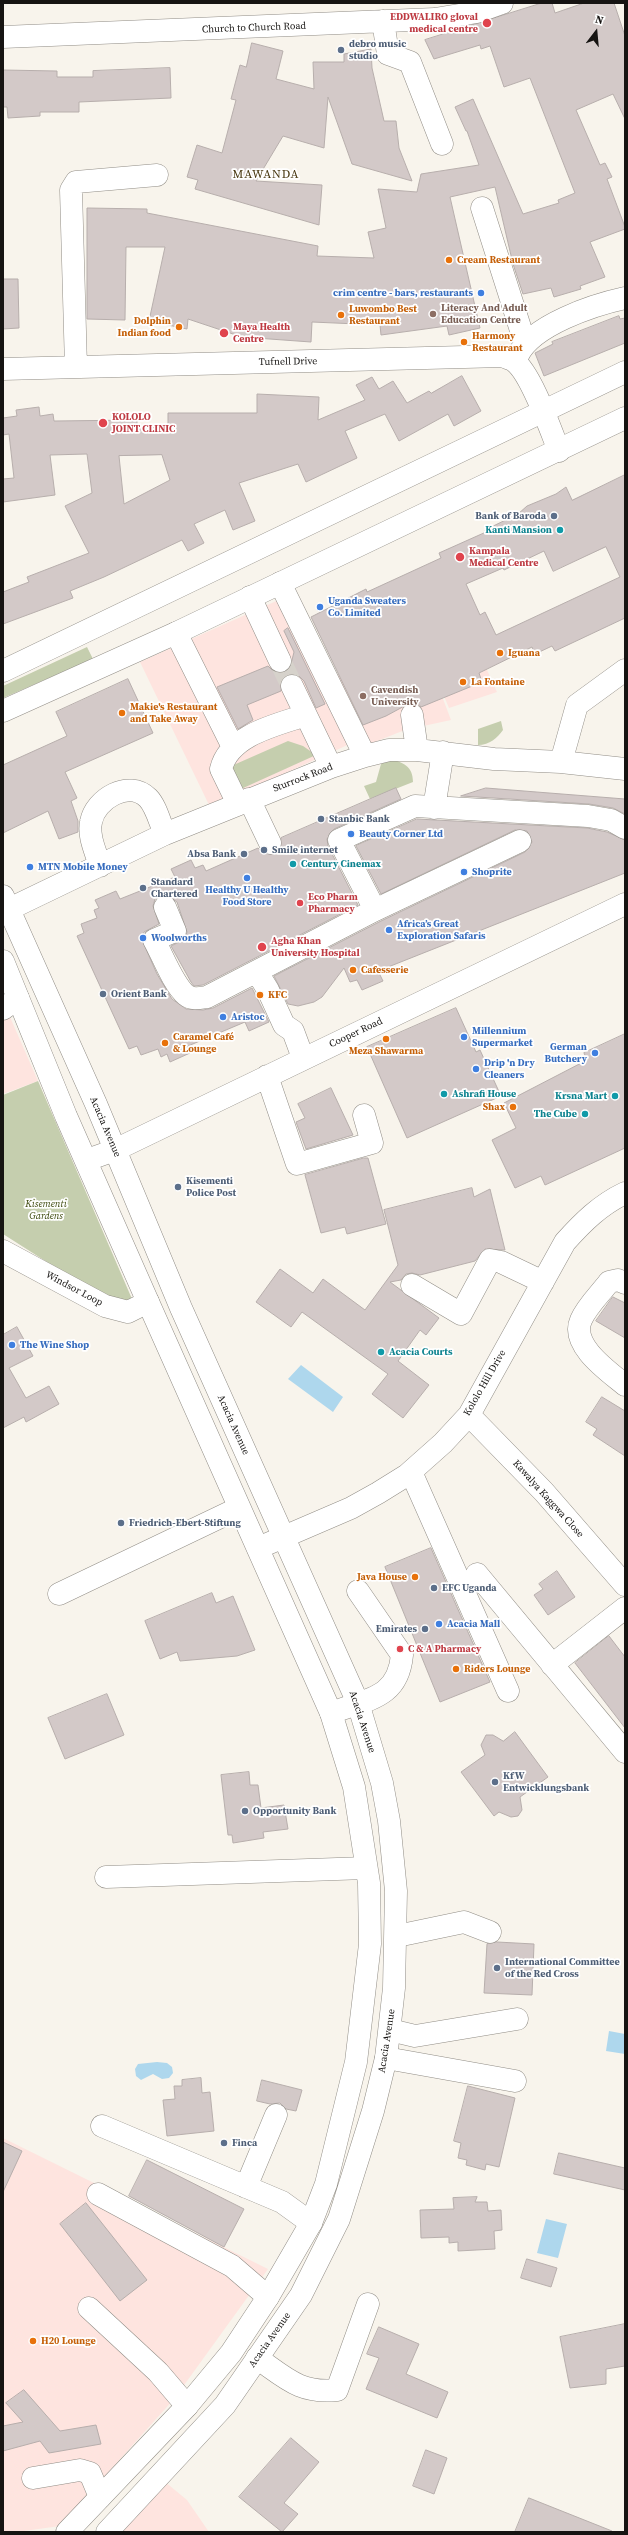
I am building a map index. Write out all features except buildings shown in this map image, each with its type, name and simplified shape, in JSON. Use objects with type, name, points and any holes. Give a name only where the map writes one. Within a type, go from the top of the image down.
[{"type":"main road","name":"Church to Church Road","points":[[3,37],[389,15],[434,19],[477,12],[502,3]]},
{"type":"main road","points":[[389,15],[388,54],[410,62],[442,144]]},
{"type":"main road","points":[[76,367],[71,190],[76,182],[158,175]]},
{"type":"main road","points":[[482,208],[520,352],[559,451]]},
{"type":"main road","points":[[520,352],[555,324],[598,304],[625,298]]},
{"type":"main road","name":"Tufnell Drive","points":[[3,369],[503,356],[520,352]]},
{"type":"main road","points":[[3,671],[625,372]]},
{"type":"main road","points":[[3,711],[176,633],[559,451],[625,418]]},
{"type":"main road","points":[[280,583],[365,756]]},
{"type":"main road","points":[[250,597],[280,661]]},
{"type":"main road","points":[[176,633],[233,746]]},
{"type":"main road","points":[[561,762],[577,705],[625,670]]},
{"type":"main road","points":[[292,686],[331,767]]},
{"type":"main road","points":[[270,843],[221,769],[223,760],[233,746],[267,728],[306,715]]},
{"type":"main road","points":[[412,715],[417,750]]},
{"type":"main road","name":"Sturrock Road","points":[[5,906],[100,866],[165,834],[331,767],[389,750],[417,750],[494,759],[561,762],[625,770]]},
{"type":"main road","points":[[434,808],[442,752]]},
{"type":"main road","points":[[100,866],[91,839],[91,821],[99,804],[110,795],[127,791],[141,792],[149,799],[165,834]]},
{"type":"main road","points":[[375,910],[340,840],[415,806],[588,816],[612,820],[625,828]]},
{"type":"main road","points":[[165,906],[175,931],[154,940],[186,995],[194,998],[207,997],[375,910],[520,841]]},
{"type":"main road","name":"Cooper Road","points":[[87,1160],[115,1150],[625,904]]},
{"type":"main road","name":"Acacia Avenue","points":[[5,906],[115,1150],[181,1308],[358,1703],[382,1783],[389,1821],[396,1891],[397,1936],[390,2030],[386,2058],[371,2119],[339,2219],[301,2295],[225,2405],[107,2532]]},
{"type":"main road","points":[[3,961],[10,1004],[87,1160],[148,1302],[331,1713],[354,1787],[366,1868],[370,1944],[356,2062],[326,2184],[311,2223],[268,2297],[231,2354],[187,2406],[67,2532]]},
{"type":"main road","points":[[257,972],[268,990],[284,1025],[293,1031],[303,1058]]},
{"type":"main road","points":[[267,1076],[297,1164],[372,1143],[364,1115]]},
{"type":"main road","name":"Kololo Hill Drive","points":[[258,1548],[351,1508],[411,1472],[469,1415],[565,1242],[582,1222],[611,1200],[625,1193]]},
{"type":"main road","name":"Windsor Loop","points":[[5,1257],[105,1306],[128,1312],[148,1302]]},
{"type":"main road","points":[[412,1285],[461,1314],[490,1260],[501,1262],[543,1282]]},
{"type":"main road","points":[[625,1282],[618,1280],[610,1282],[582,1319],[579,1327],[583,1345],[590,1354],[625,1385]]},
{"type":"main road","name":"Kawalya Kaggwa Close","points":[[469,1415],[544,1492],[625,1585]]},
{"type":"main road","points":[[411,1472],[508,1691]]},
{"type":"main road","points":[[59,1594],[239,1508]]},
{"type":"main road","points":[[477,1574],[625,1752]]},
{"type":"main road","points":[[331,1713],[377,1697],[395,1683],[401,1670],[402,1655],[358,1592]]},
{"type":"main road","points":[[552,1665],[625,1608]]},
{"type":"main road","points":[[106,1877],[366,1868]]},
{"type":"main road","points":[[397,1936],[464,1922],[490,1932]]},
{"type":"main road","points":[[390,2030],[416,2036],[517,2019]]},
{"type":"main road","points":[[386,2058],[515,2081]]},
{"type":"main road","points":[[246,2187],[276,2115]]},
{"type":"main road","points":[[102,2126],[282,2202],[311,2223]]},
{"type":"main road","points":[[98,2194],[232,2266],[268,2297]]},
{"type":"main road","points":[[257,2358],[298,2386],[318,2392],[337,2390],[368,2304]]},
{"type":"main road","points":[[89,2308],[158,2372],[187,2406]]},
{"type":"main road","points":[[33,2478],[80,2470],[90,2473],[100,2497]]},
{"type":"shaded area","points":[[283,598],[352,743],[210,807],[140,662]]},
{"type":"shaded area","points":[[463,617],[497,692],[449,708],[426,654],[451,720],[405,730],[367,745],[333,677]]},
{"type":"shaded area","points":[[3,1001],[38,1081],[3,1094]]},
{"type":"shaded area","points":[[3,2138],[268,2269],[174,2399],[60,2526],[17,2532],[3,2532]]},
{"type":"shaded area","points":[[164,2481],[187,2500],[209,2532],[118,2532]]},
{"type":"green space","points":[[87,647],[93,659],[3,698],[3,686]]},
{"type":"green space","points":[[501,721],[503,730],[498,736],[486,744],[478,745],[478,729]]},
{"type":"green space","points":[[288,741],[303,746],[316,755],[230,794],[229,767]]},
{"type":"green space","points":[[389,759],[403,763],[409,768],[413,777],[413,782],[370,799],[364,786],[376,782],[381,764]]},
{"type":"green space","name":"Kisementi Gardens","points":[[38,1081],[132,1299],[117,1302],[61,1271],[3,1234],[3,1095]]},
{"type":"water","points":[[301,1365],[343,1397],[333,1412],[288,1379]]},
{"type":"water","points":[[609,2031],[625,2034],[625,2054],[606,2051]]},
{"type":"water","points":[[157,2062],[167,2063],[172,2067],[173,2073],[169,2078],[162,2079],[153,2074],[141,2080],[136,2076],[135,2069],[138,2064]]},
{"type":"water","points":[[546,2219],[567,2224],[558,2258],[537,2253]]},
{"type":"tunnel","points":[[280,661],[292,686]]},
{"type":"place","name":"EDDWALIRO gloval medical centre","points":[[487,23]]},
{"type":"place","name":"debro music studio","points":[[341,50]]},
{"type":"place","name":"Cream Restaurant","points":[[449,260]]},
{"type":"place","name":"crim centre - bars, restaurants","points":[[481,293]]},
{"type":"place","name":"Literacy And Adult Education Centre","points":[[433,314]]},
{"type":"place","name":"Luwombo Best Restaurant","points":[[341,315]]},
{"type":"place","name":"Dolphin Indian food","points":[[179,327]]},
{"type":"place","name":"Maya Health Centre","points":[[224,333]]},
{"type":"place","name":"Harmony Restaurant","points":[[464,342]]},
{"type":"place","name":"KOLOLO JOINT CLINIC","points":[[103,423]]},
{"type":"place","name":"Bank of Baroda","points":[[554,516]]},
{"type":"place","name":"Kanti Mansion","points":[[560,530]]},
{"type":"place","name":"Kampala Medical Centre","points":[[460,557]]},
{"type":"place","name":"Uganda Sweaters Co. Limited","points":[[320,607]]},
{"type":"place","name":"Iguana","points":[[500,653]]},
{"type":"place","name":"La Fontaine","points":[[463,682]]},
{"type":"place","name":"Cavendish University","points":[[363,696]]},
{"type":"place","name":"Makie's Restaurant and Take Away","points":[[122,713]]},
{"type":"place","name":"Stanbic Bank","points":[[321,819]]},
{"type":"place","name":"Beauty Corner Ltd","points":[[351,834]]},
{"type":"place","name":"Smile internet","points":[[264,850]]},
{"type":"place","name":"Absa Bank","points":[[244,854]]},
{"type":"place","name":"Century Cinemax","points":[[293,864]]},
{"type":"place","name":"MTN Mobile Money","points":[[30,867]]},
{"type":"place","name":"Shoprite","points":[[464,872]]},
{"type":"place","name":"Healthy U Healthy Food Store","points":[[247,878]]},
{"type":"place","name":"Standard Chartered","points":[[143,888]]},
{"type":"place","name":"Eco Pharm Pharmacy","points":[[300,903]]},
{"type":"place","name":"Africa’s Great Exploration Safaris","points":[[389,930]]},
{"type":"place","name":"Woolworths","points":[[143,938]]},
{"type":"place","name":"Agha Khan University Hospital","points":[[262,947]]},
{"type":"place","name":"Cafesserie","points":[[353,970]]},
{"type":"place","name":"Orient Bank","points":[[103,994]]},
{"type":"place","name":"KFC","points":[[260,995]]},
{"type":"place","name":"Aristoc","points":[[223,1017]]},
{"type":"place","name":"Millennium Supermarket","points":[[464,1037]]},
{"type":"place","name":"Meza Shawarma","points":[[386,1039]]},
{"type":"place","name":"Caramel Café & Lounge","points":[[165,1043]]},
{"type":"place","name":"German Butchery","points":[[595,1053]]},
{"type":"place","name":"Drip 'n Dry Cleaners","points":[[476,1069]]},
{"type":"place","name":"Ashrafi House","points":[[444,1094]]},
{"type":"place","name":"Krsna Mart","points":[[615,1096]]},
{"type":"place","name":"Shax","points":[[513,1107]]},
{"type":"place","name":"The Cube","points":[[585,1114]]},
{"type":"place","name":"Kisementi Police Post","points":[[178,1187]]},
{"type":"place","name":"The Wine Shop","points":[[12,1345]]},
{"type":"place","name":"Acacia Courts","points":[[381,1352]]},
{"type":"place","name":"Friedrich-Ebert-Stiftung","points":[[121,1523]]},
{"type":"place","name":"Java House","points":[[415,1577]]},
{"type":"place","name":"EFC Uganda","points":[[434,1588]]},
{"type":"place","name":"Acacia Mall","points":[[439,1624]]},
{"type":"place","name":"Emirates","points":[[425,1629]]},
{"type":"place","name":"C & A Pharmacy","points":[[400,1649]]},
{"type":"place","name":"Riders Lounge","points":[[456,1669]]},
{"type":"place","name":"KfW Entwicklungsbank","points":[[495,1782]]},
{"type":"place","name":"Opportunity Bank","points":[[245,1811]]},
{"type":"place","name":"International Committee of the Red Cross","points":[[497,1968]]},
{"type":"place","name":"Finca","points":[[224,2143]]},
{"type":"place","name":"H20 Lounge","points":[[33,2341]]},
{"type":"district","name":"MAWANDA","points":[[266,175]]}]
